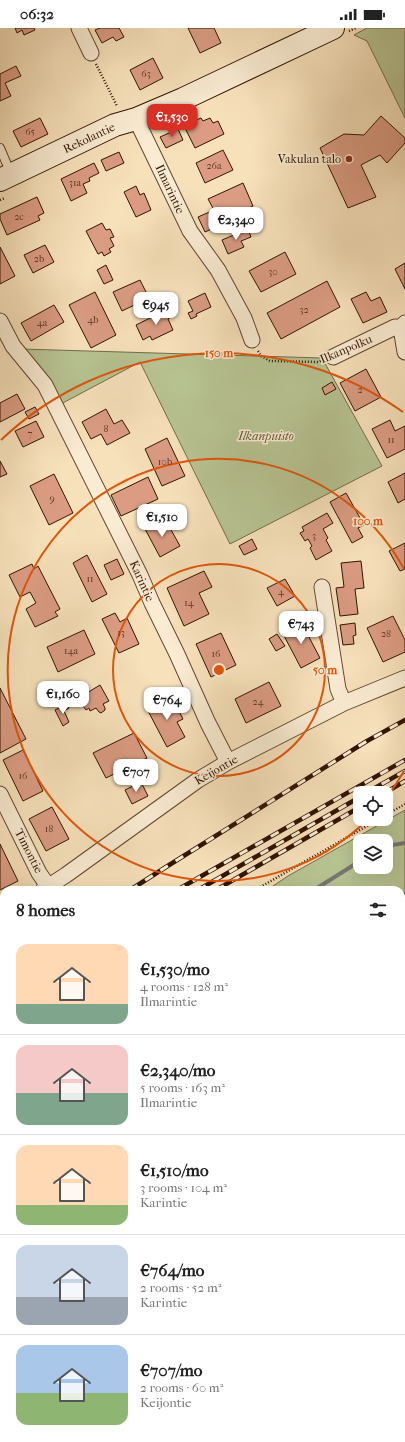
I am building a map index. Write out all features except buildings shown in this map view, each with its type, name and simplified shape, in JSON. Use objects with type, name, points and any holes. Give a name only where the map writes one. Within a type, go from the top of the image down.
[{"type":"main road","name":"Rekolantie","points":[[6,177],[115,125],[128,115],[183,99],[333,28]]},
{"type":"street","points":[[79,28],[91,53]]},
{"type":"street","name":"Ilmarintie","points":[[128,115],[190,231],[249,316],[252,340]]},
{"type":"street","name":"Karintie","points":[[0,321],[14,346],[45,385],[60,419],[94,482],[140,575],[208,723],[228,762]]},
{"type":"street","points":[[403,326],[405,352]]},
{"type":"street","name":"Ilkanpolku","points":[[333,357],[395,327],[403,326]]},
{"type":"street","points":[[322,587],[338,689],[344,703]]},
{"type":"street","name":"Keijontie","points":[[48,886],[66,875],[198,780],[228,762],[344,703],[405,678]]},
{"type":"street","name":"Timontie","points":[[0,794],[40,873],[44,886]]},
{"type":"lane","points":[[0,148],[6,177]]},
{"type":"path","points":[[91,53],[128,115]]},
{"type":"path","name":"Ilkanpolku","points":[[252,340],[261,356],[270,360],[318,362],[333,357]]},
{"type":"path","points":[[393,811],[405,804]]},
{"type":"path","points":[[262,886],[367,826]]},
{"type":"green space","points":[[367,28],[405,28],[405,118],[367,41],[354,35]]},
{"type":"green space","name":"Ilkanpuisto","points":[[21,349],[322,358],[382,466],[230,544],[140,362],[59,405]]},
{"type":"green space","points":[[405,810],[405,886],[273,886],[353,839],[353,874],[393,874],[393,834],[362,834],[377,826],[393,826],[393,817]]},
{"type":"waterway","points":[[393,845],[405,843]]},
{"type":"waterway","points":[[320,886],[353,865]]},
{"type":"railway","points":[[136,886],[367,741],[405,720]]},
{"type":"railway","points":[[184,886],[405,760]]},
{"type":"railway","points":[[378,786],[405,771]]},
{"type":"railway","points":[[393,788],[405,781]]},
{"type":"railway","points":[[205,886],[353,801]]},
{"type":"railway","points":[[223,886],[353,811]]},
{"type":"place","name":"Vakulan talo","points":[[349,159]]}]
